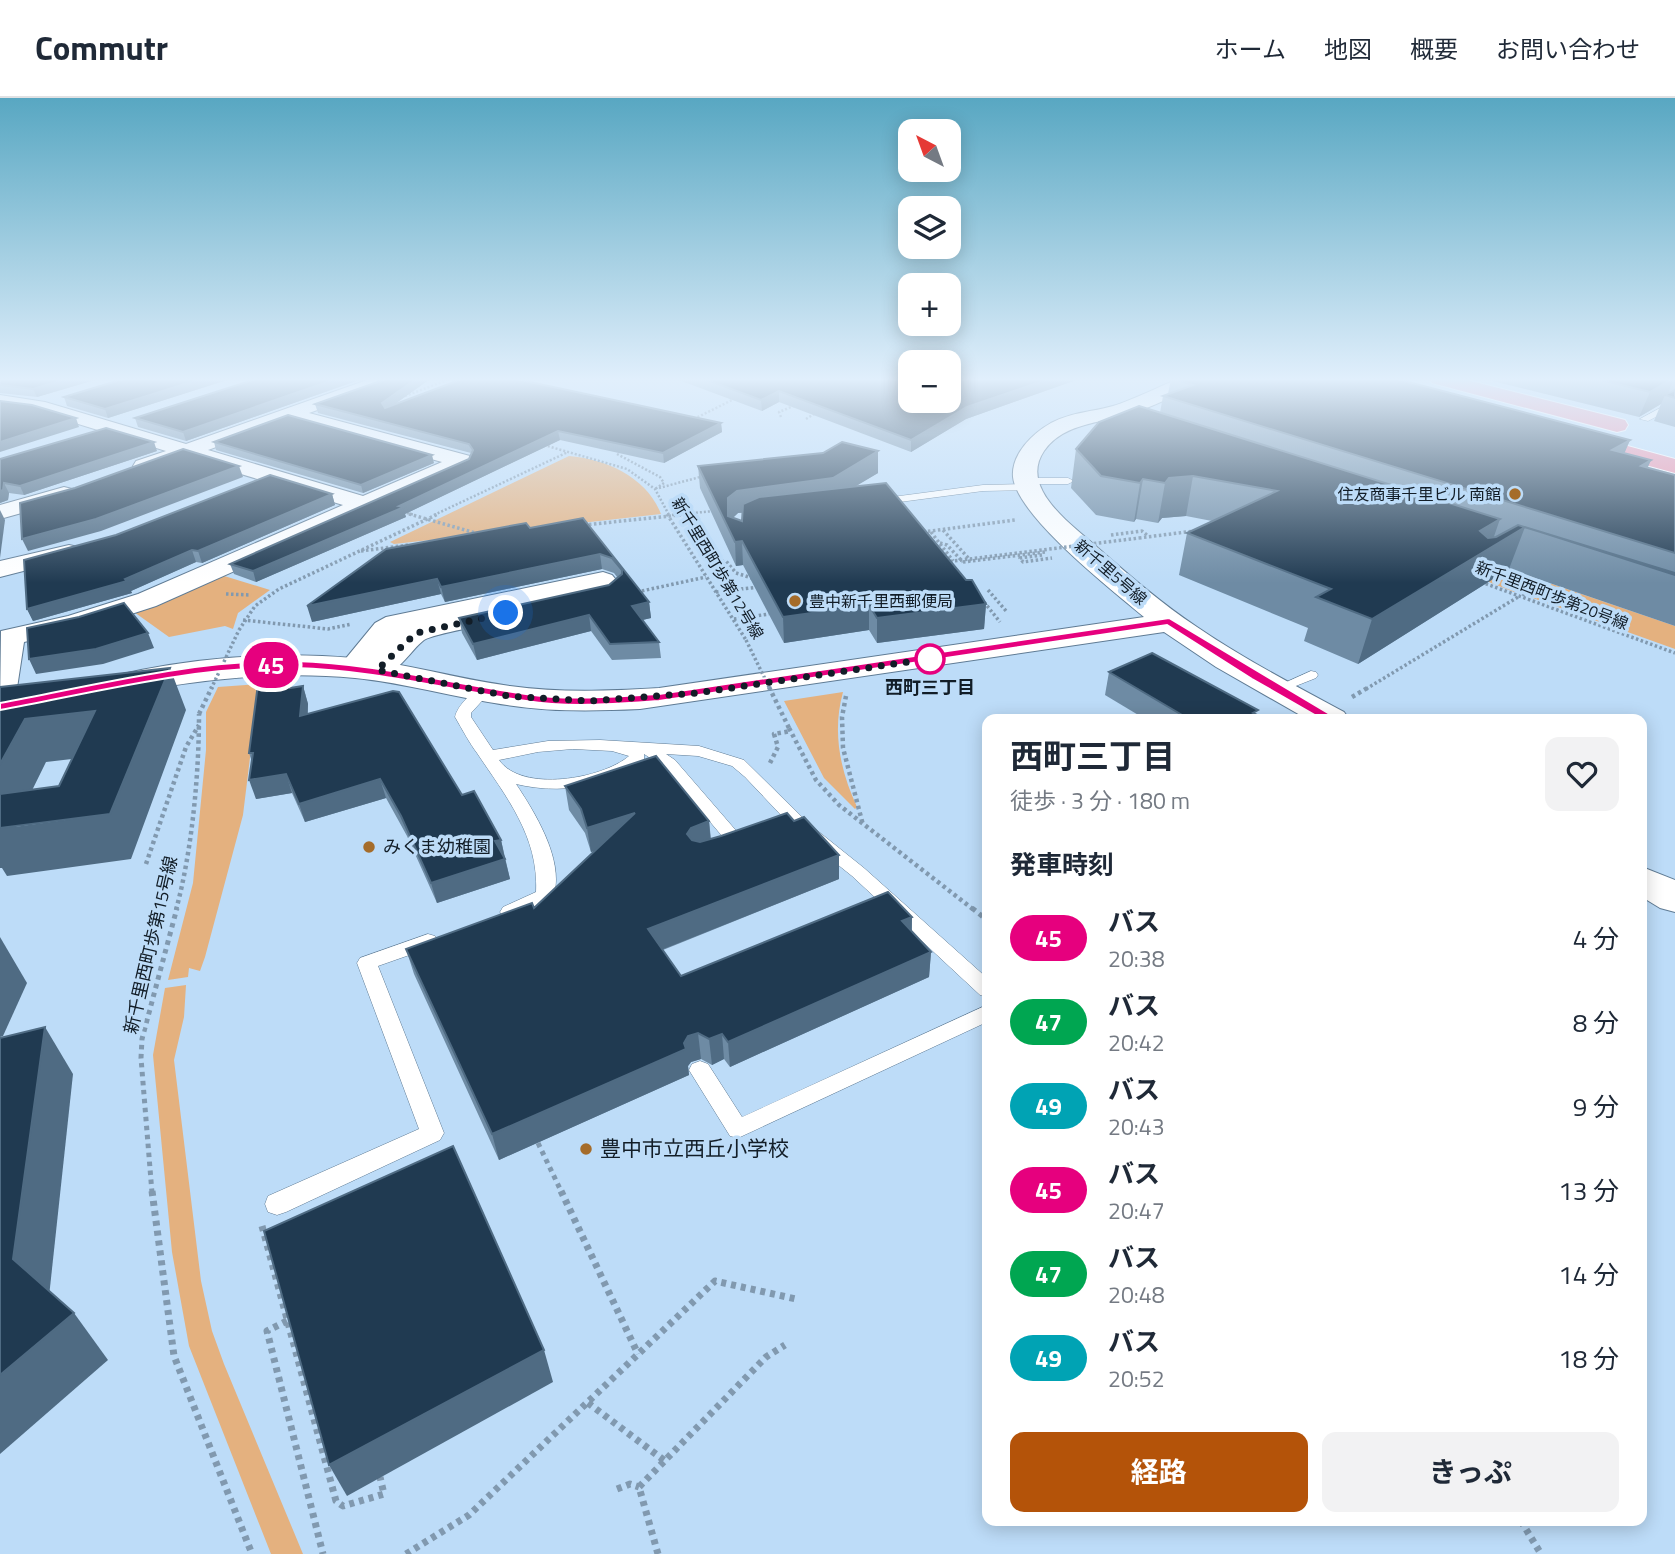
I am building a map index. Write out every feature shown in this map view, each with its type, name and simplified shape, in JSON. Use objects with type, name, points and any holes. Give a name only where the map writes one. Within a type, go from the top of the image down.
[{"type":"highway","points":[[1585,447],[1675,482]]},
{"type":"highway","points":[[1605,447],[1675,466]]},
{"type":"street","points":[[177,447],[365,504]]},
{"type":"street","points":[[130,471],[196,447]]},
{"type":"street","points":[[9,703],[5,638],[75,623],[147,600],[462,461],[410,447]]},
{"type":"street","points":[[1026,484],[1024,470],[1027,458],[1035,447]]},
{"type":"street","points":[[235,491],[272,476]]},
{"type":"street","name":"新千里5号線","points":[[1026,484],[1039,505],[1084,549],[1169,622],[1278,689],[1339,710]]},
{"type":"street","points":[[0,512],[83,488]]},
{"type":"street","points":[[0,569],[96,545]]},
{"type":"street","points":[[603,580],[609,587],[601,592],[416,633],[365,669],[385,629],[397,623],[593,581],[603,580]]},
{"type":"street","points":[[93,689],[240,666],[295,665],[365,669],[529,698],[579,701],[659,698],[1169,622]]},
{"type":"street","points":[[1647,883],[1675,898]]},
{"type":"lane","points":[[860,503],[1068,481]]},
{"type":"lane","points":[[1278,689],[1311,676]]},
{"type":"lane","points":[[484,691],[463,712],[463,717],[536,834],[546,869],[547,886],[545,894],[539,900],[497,917]]},
{"type":"lane","points":[[489,759],[551,746],[699,751],[738,762],[764,785],[803,828],[858,872],[982,985]]},
{"type":"lane","points":[[489,759],[503,775],[565,785],[624,768],[639,757],[634,751],[618,747]]},
{"type":"lane","points":[[644,748],[669,763],[739,845]]},
{"type":"lane","points":[[277,1204],[432,1133],[367,963],[445,935]]},
{"type":"lane","points":[[700,1070],[738,1129],[982,1015]]},
{"type":"path","name":"新千里西町歩第12号線","points":[[551,447],[626,470],[656,489],[668,516],[746,639],[807,765],[823,788],[863,825],[982,916]]},
{"type":"path","name":"新千里西町歩第15号線","points":[[252,1554],[174,1356],[155,1230],[141,1058],[145,1027],[183,885],[199,714],[243,620],[271,593],[569,452]]},
{"type":"path","points":[[622,456],[628,453]]},
{"type":"path","points":[[617,454],[656,474],[664,483],[656,489]]},
{"type":"path","points":[[656,489],[700,477]]},
{"type":"path","points":[[579,526],[718,510]]},
{"type":"path","points":[[428,519],[488,536],[475,538]]},
{"type":"path","points":[[920,533],[1022,520]]},
{"type":"path","points":[[943,530],[971,561]]},
{"type":"path","points":[[943,562],[1198,530]]},
{"type":"path","points":[[931,531],[951,559]]},
{"type":"path","points":[[1099,537],[1142,531],[1148,536]]},
{"type":"path","points":[[940,543],[947,545],[963,562],[1053,551]]},
{"type":"path","points":[[360,551],[411,545]]},
{"type":"path","points":[[1038,551],[1042,555],[1020,558],[1023,562],[1060,557]]},
{"type":"path","points":[[727,590],[713,562],[726,561],[736,573],[759,578]]},
{"type":"path","points":[[756,570],[766,593]]},
{"type":"path","points":[[1339,710],[1558,572]]},
{"type":"path","points":[[626,594],[706,577]]},
{"type":"path","name":"新千里西町歩第20号線","points":[[1473,578],[1675,653]]},
{"type":"path","points":[[716,592],[763,586]]},
{"type":"path","points":[[988,590],[1007,612]]},
{"type":"path","points":[[983,600],[1003,626]]},
{"type":"path","points":[[734,619],[769,614]]},
{"type":"path","points":[[243,620],[318,627]]},
{"type":"path","points":[[847,691],[842,720],[843,749],[848,773],[861,807],[863,825]]},
{"type":"path","points":[[146,864],[186,747],[200,725]]},
{"type":"path","points":[[764,785],[778,747],[774,734],[790,730]]},
{"type":"path","points":[[538,1143],[638,1354]]},
{"type":"path","points":[[277,1204],[258,1212],[336,1502],[343,1506],[384,1494],[380,1477]]},
{"type":"path","points":[[406,1554],[470,1515],[715,1282],[796,1299]]},
{"type":"path","points":[[287,1321],[267,1331],[323,1554]]},
{"type":"path","points":[[639,1487],[766,1357],[785,1345]]},
{"type":"path","points":[[588,1403],[665,1461]]},
{"type":"path","points":[[617,1489],[630,1484],[639,1487]]},
{"type":"path","points":[[639,1487],[658,1554]]},
{"type":"path","points":[[1524,1526],[1541,1554]]},
{"type":"shaded area","points":[[569,456],[597,461],[624,473],[646,490],[661,514],[394,544],[390,542]]},
{"type":"shaded area","points":[[1503,567],[1536,578],[1514,592],[1484,580]]},
{"type":"shaded area","points":[[221,575],[270,590],[238,613],[233,629],[225,626],[169,637],[134,612]]},
{"type":"shaded area","points":[[1552,584],[1675,626],[1675,649],[1530,597]]},
{"type":"shaded area","points":[[259,684],[243,815],[205,957],[200,971],[189,968],[188,977],[168,980],[193,883],[206,750],[206,712],[218,687]]},
{"type":"shaded area","points":[[843,692],[838,736],[842,765],[857,807],[855,809],[824,778],[784,701]]},
{"type":"shaded area","points":[[186,985],[184,1017],[174,1060],[201,1281],[212,1331],[224,1364],[303,1554],[271,1554],[189,1346],[172,1252],[153,1055],[165,988]]},
{"type":"building","points":[[41,447],[139,447],[20,486],[4,483],[3,490],[0,491],[0,459]]},
{"type":"building","points":[[231,447],[403,447],[432,455],[361,485]]},
{"type":"building","points":[[471,447],[524,447],[399,506],[404,507],[253,571],[230,564],[469,459],[473,450]]},
{"type":"building","points":[[634,447],[675,447],[663,453]]},
{"type":"building","points":[[833,447],[862,447],[878,451],[833,478],[737,491],[728,498],[728,516],[742,521],[743,504],[759,497],[886,483],[966,580],[972,580],[986,604],[877,618],[869,605],[783,617],[742,541],[735,542],[698,466],[823,453]]},
{"type":"building","points":[[1270,447],[1500,519],[1480,531],[1488,538],[1496,537],[1518,525],[1525,527],[1372,619],[1316,597],[1331,589],[1187,533],[1277,491],[1193,476],[1169,478],[1165,483],[1143,479],[1140,483],[1101,476],[1076,449]]},
{"type":"building","points":[[1329,447],[1617,447],[1612,450],[1651,460],[1641,466],[1675,475],[1675,553]]},
{"type":"building","points":[[183,449],[239,466],[96,519],[22,539],[20,503],[75,488]]},
{"type":"building","points":[[270,475],[332,494],[198,551],[192,550],[125,579],[127,581],[27,609],[24,560],[116,535]]},
{"type":"building","points":[[583,518],[649,602],[632,606],[659,642],[610,644],[589,615],[473,644],[459,618],[609,585],[622,574],[622,570],[612,558],[600,554],[441,587],[437,579],[307,606],[386,549],[526,523],[530,528]]},
{"type":"building","points":[[1535,530],[1675,573],[1675,575]]},
{"type":"building","points":[[124,603],[148,633],[96,649],[29,659],[27,628],[79,617]]},
{"type":"building","points":[[1152,653],[1258,710],[1253,713],[1255,714],[1180,714],[1109,672]]},
{"type":"building","points":[[170,668],[110,814],[0,828],[0,794],[59,786],[95,711],[25,719],[0,764],[0,687]]},
{"type":"building","points":[[290,680],[290,688],[303,686],[300,716],[393,691],[399,692],[462,795],[474,791],[501,840],[495,841],[505,859],[431,883],[401,816],[380,779],[299,804],[286,774],[249,780],[253,753],[249,753],[258,684]]},
{"type":"building","points":[[656,756],[709,821],[691,828],[687,834],[692,840],[700,842],[787,813],[794,821],[804,817],[839,855],[648,929],[681,976],[888,892],[912,917],[902,921],[931,952],[728,1042],[722,1034],[709,1039],[698,1033],[688,1036],[684,1043],[686,1049],[492,1134],[406,949],[532,903],[534,908],[635,813],[587,828],[581,809],[565,786]]},
{"type":"building","points":[[45,1027],[13,1259],[74,1313],[0,1375],[0,1038]]},
{"type":"building","points":[[453,1146],[544,1350],[329,1465],[264,1231]]},
{"type":"bus line","name":"45","points":[[0,707],[214,669],[295,665],[377,670],[529,698],[590,701],[659,698],[1169,622],[1256,677],[1323,714]]},
{"type":"place","name":"住友商事千里ビル 南館","points":[[1515,494]]},
{"type":"place","name":"豊中新千里西郵便局","points":[[795,601]]},
{"type":"place","name":"西町三丁目","points":[[930,659]]},
{"type":"place","name":"みくま幼稚園","points":[[369,847]]},
{"type":"place","name":"豊中市立西丘小学校","points":[[586,1149]]},
{"type":"route","points":[[506,613],[416,633],[377,670],[508,696],[590,701],[659,698],[941,657],[930,659]]}]
